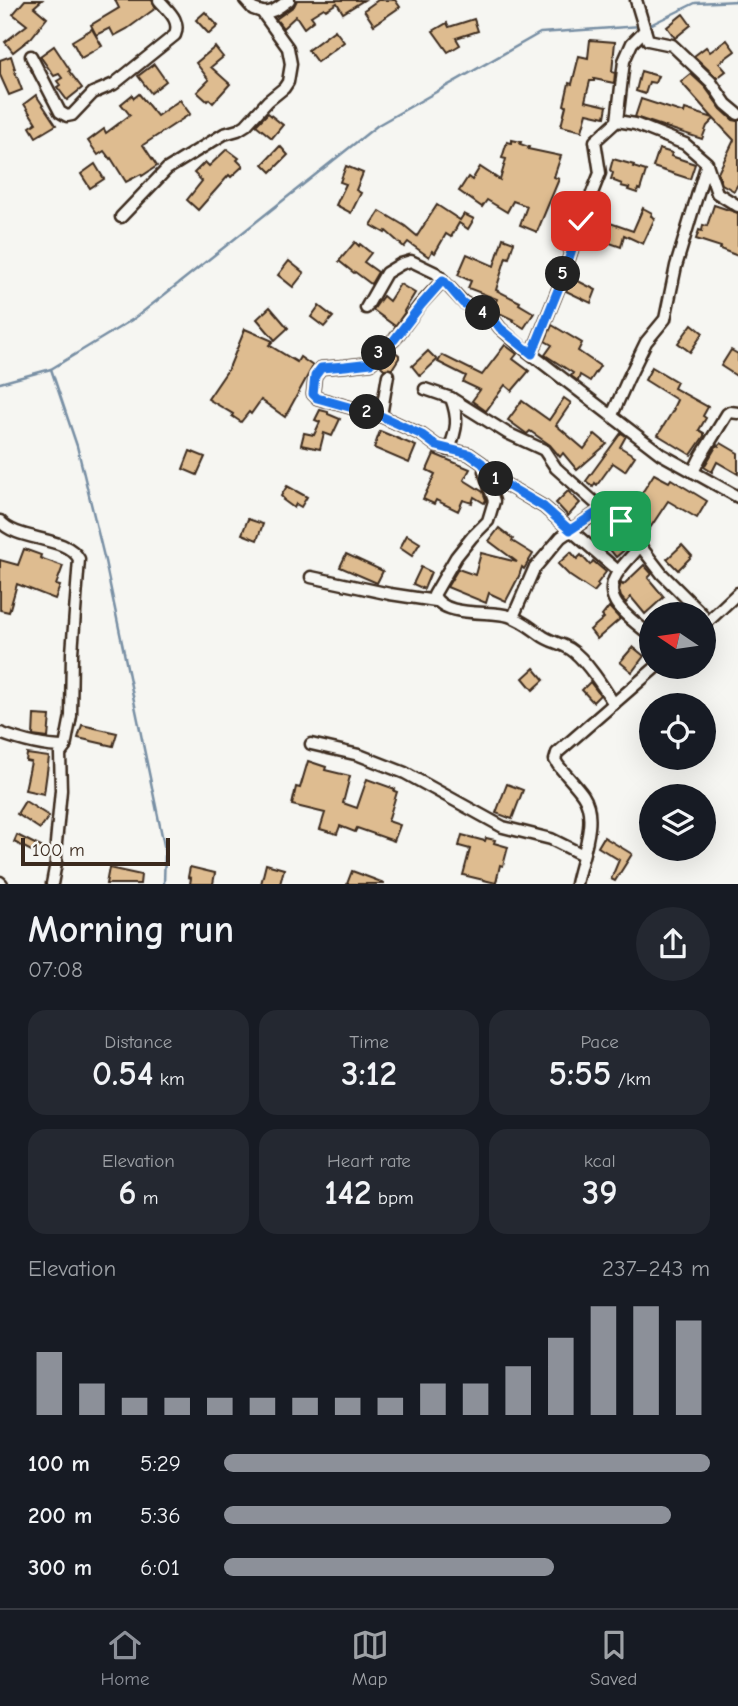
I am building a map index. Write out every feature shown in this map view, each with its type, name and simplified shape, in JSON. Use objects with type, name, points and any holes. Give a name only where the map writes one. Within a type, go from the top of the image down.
[{"type":"street","points":[[32,56],[60,112],[67,116],[72,115],[93,93],[114,84],[175,35],[177,24],[174,17],[159,0]]},
{"type":"street","points":[[245,0],[253,9],[268,13],[289,0]]},
{"type":"street","points":[[636,0],[648,40],[672,45],[711,82],[726,104],[738,114]]},
{"type":"street","points":[[121,217],[167,169],[225,134],[238,130],[284,88],[291,73],[291,57],[288,48],[262,12]]},
{"type":"street","points":[[532,354],[600,173],[595,141],[617,121],[625,61],[632,43],[645,30]]},
{"type":"street","points":[[617,121],[635,124],[685,145],[707,163],[717,193],[738,206]]},
{"type":"street","points":[[612,415],[646,342],[664,319],[676,265],[707,163]]},
{"type":"street","points":[[366,308],[386,273],[401,264],[411,261],[436,273],[463,303],[494,320],[532,354],[661,454],[738,497]]},
{"type":"street","points":[[443,280],[394,340],[381,350],[377,358],[371,363],[321,368],[315,376],[313,394],[317,398],[381,416],[422,435],[437,446],[469,454],[482,463],[493,477],[544,507],[618,571]]},
{"type":"street","points":[[381,416],[388,375]]},
{"type":"street","points":[[425,389],[450,398],[507,433],[544,450],[556,468],[602,509],[621,521],[662,574],[688,602]]},
{"type":"street","points":[[449,450],[456,433],[457,414],[450,398]]},
{"type":"street","points":[[693,472],[727,414],[738,413]]},
{"type":"street","points":[[436,601],[434,595],[456,557],[488,521],[494,501],[482,463]]},
{"type":"street","points":[[513,617],[534,569],[561,537],[602,509]]},
{"type":"street","points":[[0,521],[7,528],[65,547],[79,559],[72,653],[71,716],[65,747],[60,754],[61,790],[52,884]]},
{"type":"street","points":[[639,625],[618,607],[611,587],[618,571],[641,545]]},
{"type":"street","points":[[311,578],[436,601],[473,613],[513,617],[528,624],[543,637],[577,654],[614,704]]},
{"type":"street","points":[[716,610],[738,593]]},
{"type":"street","points":[[576,884],[590,825],[590,811],[584,796],[555,760],[557,753],[642,679]]},
{"type":"street","points":[[0,733],[26,743],[65,747]]},
{"type":"street","points":[[311,744],[359,755],[405,773],[503,827],[551,839],[583,855]]},
{"type":"building","points":[[25,0],[42,0],[34,7],[47,18],[31,38],[13,52],[5,42],[27,25],[13,14]]},
{"type":"building","points":[[115,0],[152,0],[156,8],[114,36],[110,28],[96,35],[91,25],[119,8]]},
{"type":"building","points":[[297,0],[364,0],[343,13],[337,3],[326,10],[324,8],[311,16],[314,20],[304,28],[296,16],[283,28],[276,19],[294,6]]},
{"type":"building","points":[[378,0],[395,0],[400,7],[374,25],[364,10]]},
{"type":"building","points":[[205,12],[218,26],[209,34],[196,20]]},
{"type":"building","points":[[683,14],[691,25],[675,38],[667,27]]},
{"type":"building","points":[[474,19],[478,31],[456,38],[460,45],[448,52],[433,31],[447,23],[449,27]]},
{"type":"building","points":[[92,29],[102,46],[81,58],[72,41]]},
{"type":"building","points":[[335,30],[344,42],[317,62],[308,50]]},
{"type":"building","points":[[590,40],[615,42],[612,72],[615,73],[614,83],[594,79],[590,81],[585,101],[607,106],[605,117],[587,113],[582,131],[561,126],[569,83],[572,84],[579,56],[588,58]]},
{"type":"building","points":[[727,40],[735,51],[719,63],[726,71],[717,78],[694,56],[706,47],[710,52]]},
{"type":"building","points":[[54,46],[82,88],[67,100],[57,87],[60,85],[57,81],[62,78],[59,74],[54,76],[40,56]]},
{"type":"building","points":[[215,47],[223,57],[211,67],[230,84],[213,103],[197,92],[209,80],[196,63]]},
{"type":"building","points":[[11,56],[22,90],[9,95],[0,75],[0,60]]},
{"type":"building","points":[[154,64],[166,81],[151,93],[138,76]]},
{"type":"building","points":[[641,71],[658,76],[655,83],[649,82],[645,94],[636,91]]},
{"type":"building","points":[[691,74],[705,87],[721,109],[738,121],[738,184],[734,191],[722,184],[718,173],[734,140],[714,119],[707,126],[702,139],[635,117],[641,99],[684,113],[685,109],[713,118],[681,82]]},
{"type":"building","points":[[139,94],[157,116],[180,100],[190,114],[143,145],[157,166],[126,182],[111,158],[104,151],[98,155],[88,141],[104,129],[106,133],[130,115],[121,104],[132,95],[134,98]]},
{"type":"building","points":[[36,95],[56,125],[36,137],[30,127],[36,123],[24,104]]},
{"type":"building","points":[[268,113],[283,125],[272,138],[256,125]]},
{"type":"building","points":[[512,140],[521,142],[520,144],[529,147],[528,149],[561,156],[554,177],[559,179],[537,232],[520,225],[527,206],[513,201],[507,212],[487,200],[482,207],[459,191],[468,177],[472,180],[480,167],[500,180],[506,159],[502,158],[507,142],[512,143]]},
{"type":"building","points":[[280,146],[288,155],[271,172],[263,164]]},
{"type":"building","points":[[227,149],[239,158],[237,160],[243,166],[231,177],[229,175],[198,210],[187,200],[202,181],[194,173],[205,162],[209,166]]},
{"type":"building","points":[[659,149],[695,164],[690,179],[653,167]]},
{"type":"building","points":[[613,159],[646,171],[637,193],[611,179]]},
{"type":"building","points":[[95,164],[104,179],[90,188],[81,174]]},
{"type":"building","points":[[346,166],[363,173],[356,190],[361,193],[351,213],[336,205],[346,184],[340,182]]},
{"type":"building","points":[[437,205],[460,220],[464,214],[474,219],[468,229],[459,223],[451,237],[446,234],[435,253],[432,251],[429,257],[408,242],[404,247],[386,231],[385,233],[371,225],[380,211],[417,236]]},
{"type":"building","points":[[714,205],[738,213],[738,256],[696,239],[703,225],[707,226]]},
{"type":"building","points":[[643,208],[655,218],[643,244],[624,235],[621,247],[587,235],[593,217],[633,231]]},
{"type":"building","points":[[503,238],[514,242],[509,258],[506,257],[496,290],[520,302],[519,304],[534,313],[524,328],[497,312],[498,308],[494,306],[497,299],[468,288],[471,281],[458,275],[467,254],[494,266]]},
{"type":"building","points":[[355,242],[371,253],[364,262],[378,272],[371,284],[339,261]]},
{"type":"building","points":[[289,261],[304,273],[293,287],[278,275]]},
{"type":"building","points":[[572,278],[596,290],[591,303],[566,291]]},
{"type":"building","points":[[400,284],[415,293],[395,326],[373,310],[383,296],[389,301]]},
{"type":"building","points":[[319,306],[333,317],[324,327],[311,317]]},
{"type":"building","points":[[270,307],[288,328],[275,340],[257,319]]},
{"type":"building","points":[[692,324],[703,333],[690,352],[678,343]]},
{"type":"building","points":[[552,325],[582,343],[578,351],[600,366],[590,381],[580,375],[578,381],[571,376],[573,373],[545,355],[552,345],[545,341]]},
{"type":"building","points":[[245,329],[273,341],[269,345],[297,362],[300,357],[313,366],[285,417],[261,400],[241,422],[208,399],[229,368]]},
{"type":"building","points":[[505,345],[517,354],[513,359],[529,371],[512,391],[505,385],[486,411],[472,401],[480,390],[463,382],[466,376],[438,362],[442,355],[482,375]]},
{"type":"building","points":[[393,350],[399,358],[392,369],[384,369],[381,366]]},
{"type":"building","points":[[731,350],[738,354],[738,377],[721,366]]},
{"type":"building","points":[[428,351],[437,360],[420,376],[412,366]]},
{"type":"building","points":[[652,367],[677,382],[674,388],[708,407],[703,416],[706,418],[699,430],[704,436],[691,455],[658,435],[677,400],[645,380]]},
{"type":"building","points":[[564,398],[571,403],[556,425],[584,449],[595,434],[607,444],[577,470],[563,453],[560,457],[550,445],[530,431],[527,434],[508,420],[522,401],[549,420]]},
{"type":"building","points":[[320,410],[340,419],[332,436],[324,433],[320,449],[301,445],[304,433],[314,435],[320,422],[315,420]]},
{"type":"building","points":[[380,431],[416,446],[409,463],[374,448]]},
{"type":"building","points":[[621,433],[626,436],[620,447],[635,456],[625,471],[613,463],[593,487],[586,481]]},
{"type":"building","points":[[721,443],[738,453],[738,474],[717,462],[712,472],[704,467],[717,445]]},
{"type":"building","points":[[190,451],[205,457],[197,475],[183,469]]},
{"type":"building","points":[[434,454],[470,469],[464,480],[483,492],[486,500],[484,503],[474,497],[472,503],[463,500],[458,511],[436,500],[434,504],[423,499],[435,474],[427,470]]},
{"type":"building","points":[[654,474],[669,482],[671,479],[707,501],[697,518],[668,501],[648,531],[618,510],[629,501],[633,507]]},
{"type":"building","points":[[287,486],[307,497],[301,507],[296,504],[294,508],[283,500],[281,496]]},
{"type":"building","points":[[568,491],[580,503],[568,516],[556,503]]},
{"type":"building","points":[[248,519],[263,524],[257,540],[242,534]]},
{"type":"building","points":[[609,522],[629,546],[616,557],[596,532]]},
{"type":"building","points":[[499,528],[513,539],[512,541],[533,554],[524,569],[522,567],[506,601],[489,593],[486,603],[447,587],[458,569],[475,575],[481,553],[517,562],[489,541]]},
{"type":"building","points":[[407,535],[420,543],[412,556],[400,548]]},
{"type":"building","points":[[682,545],[692,556],[678,570],[667,559]]},
{"type":"building","points":[[24,549],[63,566],[56,585],[60,586],[55,599],[17,584],[9,612],[0,610],[0,560],[18,565]]},
{"type":"building","points":[[571,552],[577,559],[581,555],[590,565],[593,561],[606,572],[594,592],[570,576],[558,564]]},
{"type":"building","points":[[346,554],[383,571],[377,583],[340,567]]},
{"type":"building","points":[[644,565],[652,574],[648,578],[664,597],[658,602],[639,602],[639,607],[631,597],[626,603],[619,590],[621,583],[623,585]]},
{"type":"building","points":[[421,567],[431,572],[424,589],[413,584]]},
{"type":"building","points":[[609,607],[620,619],[597,639],[590,630],[604,618],[602,616]]},
{"type":"building","points":[[633,647],[639,652],[639,663],[632,672],[620,662]]},
{"type":"building","points":[[534,668],[544,680],[533,690],[523,678]]},
{"type":"building","points":[[590,682],[600,695],[593,702],[582,690]]},
{"type":"building","points":[[34,715],[50,716],[48,738],[33,736]]},
{"type":"building","points":[[82,725],[117,733],[113,746],[78,738]]},
{"type":"building","points":[[27,754],[49,757],[44,794],[25,790],[31,762],[26,761]]},
{"type":"building","points":[[308,761],[326,767],[325,770],[350,776],[343,803],[357,808],[367,779],[395,789],[397,792],[388,821],[400,825],[394,841],[357,828],[355,832],[340,826],[337,834],[320,829],[325,813],[292,805],[296,787],[300,788]]},
{"type":"building","points":[[507,784],[523,790],[512,819],[496,813]]},
{"type":"building","points":[[25,801],[49,816],[40,829],[17,814]]},
{"type":"building","points":[[17,835],[43,848],[39,855],[14,842]]},
{"type":"building","points":[[462,835],[485,841],[486,838],[495,840],[494,843],[508,847],[496,883],[463,875],[470,849],[459,846]]},
{"type":"building","points":[[604,837],[632,854],[615,881],[611,879],[619,860],[598,847]]},
{"type":"building","points":[[266,864],[284,869],[280,884],[261,884]]},
{"type":"building","points":[[190,867],[215,873],[213,884],[190,884]]},
{"type":"building","points":[[109,868],[141,875],[140,884],[106,884]]},
{"type":"building","points":[[352,871],[384,883],[384,884],[347,884]]},
{"type":"waterway","points":[[648,26],[695,3],[738,1]]},
{"type":"waterway","points":[[0,383],[51,369],[135,318],[378,125],[540,33],[641,26]]},
{"type":"waterway","points":[[51,369],[77,446],[105,561],[165,850],[164,884]]},
{"type":"route","points":[[581,221],[562,280],[532,354],[494,320],[463,303],[443,280],[394,340],[381,350],[377,358],[371,363],[321,368],[315,376],[313,394],[317,398],[381,416],[422,435],[437,446],[469,454],[482,463],[493,477],[544,507],[570,530],[602,509],[621,521]]}]
